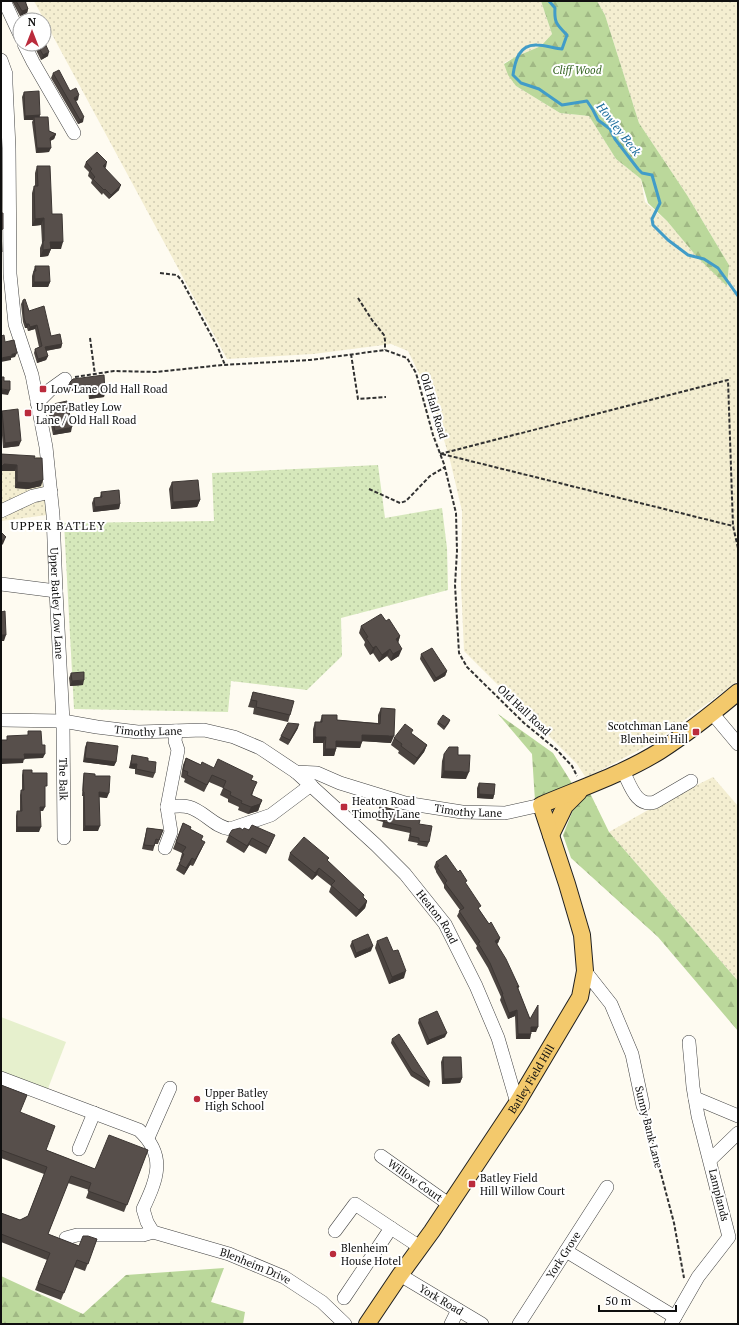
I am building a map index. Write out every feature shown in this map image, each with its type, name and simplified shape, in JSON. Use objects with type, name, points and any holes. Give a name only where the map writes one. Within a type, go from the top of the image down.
[{"type":"main road","name":"Timothy Lane","points":[[541,805],[623,770],[659,751],[691,730],[738,692]]},
{"type":"main road","points":[[551,836],[565,806],[582,788]]},
{"type":"main road","name":"Batley Field Hill","points":[[367,1324],[450,1205],[517,1103],[580,997],[585,971],[582,935],[541,805]]},
{"type":"street","points":[[1,4],[6,6],[12,19]]},
{"type":"street","points":[[28,52],[74,134]]},
{"type":"street","name":"Upper Batley Low Lane","points":[[1,60],[9,148],[6,272],[15,324],[32,375],[46,447],[53,515],[63,720]]},
{"type":"street","points":[[37,403],[51,389],[65,379]]},
{"type":"street","points":[[1,511],[33,496],[51,492]]},
{"type":"street","points":[[1,584],[56,592]]},
{"type":"street","points":[[712,713],[738,744]]},
{"type":"street","name":"Timothy Lane","points":[[1,720],[63,720],[97,727],[138,732],[204,730],[234,737],[260,748],[296,772],[317,773],[340,783],[405,803],[462,812],[505,813],[541,805]]},
{"type":"street","name":"The Balk","points":[[63,720],[64,838]]},
{"type":"street","points":[[165,848],[171,832],[167,806],[178,750],[175,741],[176,731]]},
{"type":"street","points":[[623,770],[638,799],[649,804],[691,781]]},
{"type":"street","name":"Heaton Road","points":[[296,772],[405,874],[445,924],[476,986],[498,1038],[517,1103]]},
{"type":"street","points":[[167,806],[190,807],[223,828],[230,829],[271,815],[311,785]]},
{"type":"street","name":"Sunny Bank Lane","points":[[585,971],[611,1004],[632,1054],[643,1106]]},
{"type":"street","name":"Lamplands","points":[[689,1042],[698,1116],[732,1234]]},
{"type":"street","points":[[1,1078],[139,1130],[148,1138],[156,1154],[158,1168],[153,1188],[143,1209],[147,1222],[153,1232],[143,1235],[77,1235],[66,1238]]},
{"type":"street","points":[[148,1138],[170,1088]]},
{"type":"street","points":[[695,1098],[738,1116]]},
{"type":"street","points":[[79,1149],[94,1113]]},
{"type":"street","name":"Lamplands","points":[[710,1160],[738,1133]]},
{"type":"street","name":"Willow Court","points":[[381,1156],[450,1205]]},
{"type":"street","name":"York Grove","points":[[519,1324],[608,1187]]},
{"type":"street","points":[[335,1231],[356,1204],[420,1247]]},
{"type":"street","points":[[344,1298],[391,1228]]},
{"type":"street","name":"Blenheim Drive","points":[[153,1232],[229,1254],[284,1277],[322,1302],[345,1324]]},
{"type":"street","points":[[566,1250],[673,1321],[698,1277],[732,1234]]},
{"type":"street","name":"York Road","points":[[400,1275],[482,1324]]},
{"type":"street","points":[[451,1324],[458,1310]]},
{"type":"path","points":[[160,273],[177,275],[182,281],[218,348],[225,365]]},
{"type":"path","points":[[358,298],[384,335],[385,350]]},
{"type":"path","points":[[90,338],[95,375]]},
{"type":"path","name":"Old Hall Road","points":[[65,379],[114,371],[156,372],[225,365],[310,360],[385,350],[407,358],[416,373],[433,435],[445,467],[456,513],[455,585],[459,653],[467,667],[513,712],[557,750],[572,766],[582,788]]},
{"type":"path","points":[[351,354],[358,399],[386,397]]},
{"type":"path","points":[[440,454],[728,380],[733,526],[738,548]]},
{"type":"path","points":[[440,454],[733,526]]},
{"type":"path","points":[[369,489],[400,503],[406,501],[430,476],[445,467]]},
{"type":"path","name":"Sunny Bank Lane","points":[[643,1106],[674,1223],[688,1295]]},
{"type":"shaded area","points":[[34,1],[541,1],[552,34],[541,46],[504,63],[516,86],[560,113],[589,116],[616,159],[641,179],[645,202],[667,221],[697,257],[727,285],[729,265],[687,195],[639,123],[605,15],[597,1],[738,1],[738,681],[656,741],[586,778],[577,764],[464,651],[461,584],[462,511],[450,460],[432,400],[408,351],[391,344],[313,354],[227,359],[52,34],[52,12],[40,12]]},
{"type":"shaded area","points":[[41,457],[47,515],[1,521],[1,459]]},
{"type":"shaded area","points":[[713,777],[738,806],[738,981],[609,832],[657,805]]},
{"type":"green space","name":"Cliff Wood","points":[[541,1],[597,1],[605,15],[639,123],[687,195],[729,265],[727,286],[697,257],[667,221],[648,203],[641,179],[616,159],[589,116],[560,113],[516,86],[508,75],[504,64],[515,57],[541,46],[552,34]]},
{"type":"green space","points":[[378,465],[385,518],[442,508],[447,548],[448,590],[341,618],[342,656],[307,690],[231,681],[228,712],[74,709],[64,523],[214,521],[212,473]]},
{"type":"green space","points":[[498,714],[553,753],[573,785],[535,801],[532,754]]},
{"type":"green space","points":[[589,791],[609,832],[738,981],[738,1031],[658,937],[571,858],[563,835],[573,810]]},
{"type":"green space","points":[[1,1017],[66,1042],[47,1091],[1,1073]]},
{"type":"green space","points":[[224,1268],[211,1302],[245,1312],[243,1324],[1,1324],[1,1276],[83,1314],[126,1275]]},
{"type":"building","points":[[16,1],[25,1],[28,9],[22,11]]},
{"type":"building","points":[[41,52],[49,52],[43,55]]},
{"type":"building","points":[[59,70],[70,91],[76,88],[79,95],[74,98],[84,117],[80,120],[53,73]]},
{"type":"building","points":[[39,91],[40,115],[25,116],[24,92]]},
{"type":"building","points":[[34,117],[48,117],[49,131],[56,134],[50,138],[51,148],[37,148]]},
{"type":"building","points":[[97,152],[107,162],[103,166],[121,185],[111,195],[93,179],[95,177],[90,171],[92,169],[86,162]]},
{"type":"building","points":[[37,166],[50,166],[52,214],[62,214],[63,242],[50,242],[51,249],[43,250],[44,218],[35,219],[34,186],[38,186]]},
{"type":"building","points":[[1,213],[3,213],[3,229],[1,230]]},
{"type":"building","points":[[1,230],[2,252],[1,252]]},
{"type":"building","points":[[35,266],[49,266],[50,282],[34,282],[34,271],[36,271]]},
{"type":"building","points":[[25,299],[29,311],[44,306],[51,336],[60,334],[62,344],[45,347],[48,356],[38,359],[35,349],[42,346],[37,325],[30,327],[29,324],[26,324],[24,318],[23,300]]},
{"type":"building","points":[[4,335],[5,342],[14,340],[17,353],[12,354],[12,356],[1,358],[1,336]]},
{"type":"building","points":[[104,375],[105,392],[91,394],[90,385],[70,386],[70,382],[73,379]]},
{"type":"building","points":[[1,377],[4,377],[4,381],[10,381],[10,390],[1,389]]},
{"type":"building","points":[[67,401],[72,427],[55,431],[49,405]]},
{"type":"building","points":[[18,409],[21,441],[5,443],[2,411]]},
{"type":"building","points":[[1,454],[35,456],[34,458],[42,458],[43,480],[31,483],[17,482],[17,465],[4,464],[1,467]]},
{"type":"building","points":[[198,480],[200,500],[173,502],[172,482]]},
{"type":"building","points":[[119,490],[120,504],[95,507],[94,498],[102,497],[101,492]]},
{"type":"building","points":[[1,532],[6,537],[1,541]]},
{"type":"building","points":[[5,611],[6,635],[1,635],[1,612]]},
{"type":"building","points":[[381,614],[386,621],[389,619],[400,636],[396,639],[402,649],[393,654],[390,649],[382,655],[376,646],[373,648],[366,638],[368,637],[361,626]]},
{"type":"building","points":[[432,648],[447,671],[436,678],[421,654]]},
{"type":"building","points":[[84,672],[84,680],[72,681],[71,673]]},
{"type":"building","points":[[253,692],[294,701],[290,715],[256,707],[257,701],[251,700]]},
{"type":"building","points":[[381,708],[395,709],[394,736],[362,735],[362,742],[336,741],[336,749],[325,749],[326,737],[315,737],[315,722],[322,722],[322,715],[337,715],[337,720],[380,724]]},
{"type":"building","points":[[443,715],[450,720],[445,727],[438,722]]},
{"type":"building","points":[[288,723],[299,724],[290,740],[281,736]]},
{"type":"building","points":[[405,724],[413,730],[411,733],[427,745],[417,758],[401,746],[402,744],[394,738]]},
{"type":"building","points":[[28,731],[41,731],[42,745],[45,745],[45,754],[24,754],[25,759],[2,759],[3,763],[1,763],[1,740],[7,740],[7,736],[28,735]]},
{"type":"building","points":[[87,742],[118,746],[116,762],[85,758]]},
{"type":"building","points":[[449,747],[458,747],[458,755],[470,755],[469,772],[444,771],[444,754]]},
{"type":"building","points":[[132,755],[148,758],[148,761],[156,762],[155,773],[136,769],[137,764],[131,764]]},
{"type":"building","points":[[186,758],[201,765],[202,762],[214,768],[218,759],[253,776],[251,780],[257,782],[251,795],[262,800],[260,804],[251,807],[241,803],[242,801],[230,795],[231,792],[223,788],[226,781],[212,775],[207,785],[187,775],[188,772],[183,770]]},
{"type":"building","points":[[23,770],[32,770],[32,773],[47,773],[47,786],[45,786],[45,807],[40,807],[41,827],[17,827],[17,811],[22,811],[21,790],[24,790]]},
{"type":"building","points":[[84,773],[95,774],[95,776],[110,776],[109,793],[99,792],[100,826],[85,826],[83,791]]},
{"type":"building","points":[[479,783],[495,784],[494,795],[479,794]]},
{"type":"building","points":[[380,806],[399,811],[398,815],[420,820],[419,824],[432,826],[429,842],[419,841],[419,838],[410,836],[411,828],[384,822],[385,817],[378,816]]},
{"type":"building","points":[[183,823],[191,827],[190,829],[203,836],[201,840],[205,842],[195,860],[192,858],[186,868],[179,864],[184,854],[182,853],[186,847],[176,842]]},
{"type":"building","points":[[252,825],[275,835],[269,847],[252,838],[247,846],[229,835],[232,830],[240,828],[243,830],[244,828],[249,830]]},
{"type":"building","points":[[147,828],[163,830],[159,840],[156,839],[154,846],[144,845]]},
{"type":"building","points":[[304,837],[329,858],[327,860],[364,895],[363,897],[367,901],[359,910],[331,885],[335,881],[319,868],[315,873],[290,853]]},
{"type":"building","points":[[446,855],[458,872],[460,870],[467,881],[465,882],[481,906],[478,908],[489,924],[491,922],[500,938],[495,941],[506,959],[519,987],[517,986],[530,1019],[538,1005],[538,1027],[531,1027],[531,1034],[518,1034],[517,1010],[509,1013],[490,963],[478,943],[480,942],[459,911],[464,908],[445,883],[447,881],[437,867],[439,866],[436,862]]},
{"type":"building","points":[[368,934],[373,946],[356,953],[352,941]]},
{"type":"building","points":[[387,937],[393,951],[398,950],[406,971],[392,977],[377,941]]},
{"type":"building","points":[[437,1011],[447,1033],[429,1040],[419,1019]]},
{"type":"building","points":[[399,1034],[430,1082],[412,1071],[392,1039]]},
{"type":"building","points":[[443,1057],[461,1057],[462,1078],[444,1079]]},
{"type":"building","points":[[1,1085],[27,1095],[20,1112],[55,1126],[46,1150],[95,1169],[109,1135],[148,1150],[127,1205],[88,1191],[91,1183],[71,1176],[48,1234],[79,1246],[83,1236],[97,1239],[88,1264],[77,1260],[64,1293],[38,1283],[50,1253],[1,1234],[1,1213],[20,1220],[28,1216],[47,1167],[1,1150]]},
{"type":"waterway","name":"Howley Beck","points":[[549,1],[555,8],[557,23],[567,35],[562,49],[543,45],[531,45],[526,47],[519,54],[513,75],[521,83],[539,89],[562,105],[587,101],[598,120],[610,129],[615,139],[638,169],[642,173],[652,175],[660,203],[652,219],[653,225],[668,240],[688,255],[704,259],[718,268],[738,296]]},
{"type":"place","name":"Low Lane Old Hall Road","points":[[43,389]]},
{"type":"place","name":"Upper Batley Low Lane / Old Hall Road","points":[[28,413]]},
{"type":"place","name":"Scotchman Lane Blenheim Hill","points":[[696,732]]},
{"type":"place","name":"Heaton Road Timothy Lane","points":[[344,807]]},
{"type":"place","name":"Upper Batley High School","points":[[197,1099]]},
{"type":"place","name":"Batley Field Hill Willow Court","points":[[472,1184]]},
{"type":"place","name":"Blenheim House Hotel","points":[[333,1254]]},
{"type":"district","name":"UPPER BATLEY","points":[[58,525]]}]
